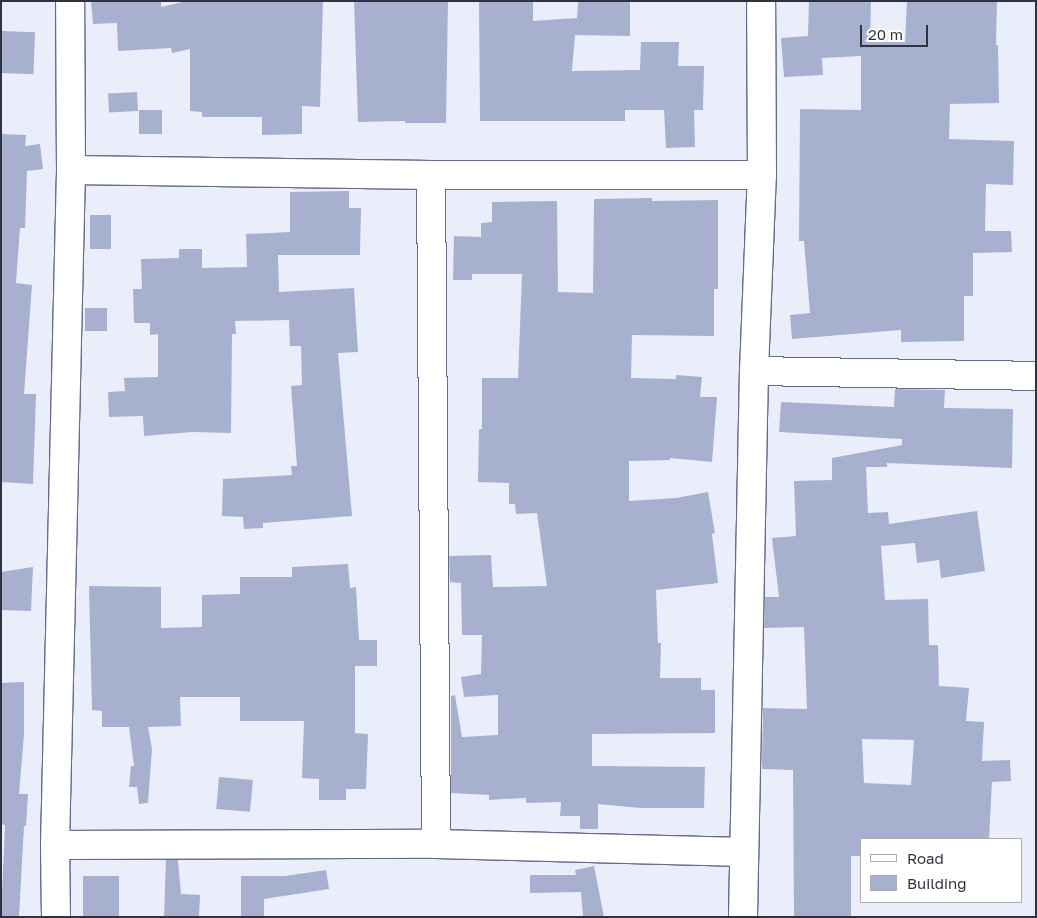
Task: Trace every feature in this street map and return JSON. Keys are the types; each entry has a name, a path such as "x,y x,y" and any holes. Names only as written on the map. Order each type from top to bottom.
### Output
{"street":[{"path":"56,917 55,845 71,170 70,1"},
{"path":"743,917 754,371 762,175 761,1"},
{"path":"71,170 431,175 762,175"},
{"path":"431,175 436,844"},
{"path":"754,371 1036,376"},
{"path":"55,845 436,844 744,852"}],"building":[{"path":"91,1 161,1 161,7 187,1 323,1 320,107 302,106 302,134 262,135 262,117 202,117 202,112 190,111 190,49 172,53 171,48 118,51 117,23 93,24"},
{"path":"354,1 448,1 446,123 405,123 405,121 358,122"},
{"path":"479,1 533,1 533,21 577,18 578,1 630,1 630,36 575,35 572,71 640,70 641,42 679,42 678,66 704,66 703,110 694,110 695,147 666,148 664,110 625,110 625,121 480,121"},
{"path":"809,1 871,1 870,42 905,42 907,1 997,1 996,45 998,45 999,103 950,104 949,139 1014,141 1013,185 986,184 985,231 1011,231 1012,252 973,253 973,296 964,296 964,341 901,342 901,330 792,339 790,315 810,313 804,241 799,241 800,109 861,110 861,56 822,58 823,75 784,77 781,38 808,36"},
{"path":"1,31 35,32 34,74 1,73"},
{"path":"137,92 138,111 109,112 108,94"},
{"path":"139,110 162,110 162,134 139,134"},
{"path":"1,134 26,135 25,146 40,144 43,169 27,171 25,228 20,228 16,283 32,285 24,394 36,394 33,484 1,482"},
{"path":"349,191 349,208 361,208 360,255 278,255 279,292 354,288 358,352 338,353 352,516 263,523 263,528 244,529 243,517 222,516 223,479 292,475 291,466 297,466 291,386 302,385 301,346 290,346 289,320 235,321 236,334 232,334 231,433 192,432 144,436 143,416 109,417 108,392 125,391 124,378 158,377 158,334 150,335 150,323 134,323 133,289 142,289 141,259 179,258 179,249 202,249 202,268 247,267 246,234 290,232 290,192"},
{"path":"652,198 652,201 718,200 718,289 714,289 714,336 632,335 631,378 676,379 676,375 702,377 700,397 717,397 712,462 670,458 670,460 629,461 629,501 676,498 708,492 715,533 712,534 718,583 656,590 658,643 661,643 660,678 701,678 701,690 715,690 715,733 592,734 592,766 705,767 704,808 640,808 598,804 598,829 580,829 580,816 560,816 561,802 526,803 526,798 489,800 489,795 451,793 451,696 455,695 462,737 498,735 498,695 464,697 461,677 481,674 482,635 462,635 461,583 450,582 449,556 491,555 493,587 547,586 537,513 516,514 515,504 509,504 509,483 478,482 479,429 482,429 482,378 518,378 522,274 472,274 472,280 453,280 454,236 481,237 481,223 492,222 492,202 557,201 558,292 593,293 594,199"},
{"path":"90,215 111,215 111,249 90,249"},
{"path":"85,308 107,308 107,331 85,331"},
{"path":"895,389 945,390 944,408 1013,409 1012,468 887,463 887,467 866,467 868,513 888,512 889,524 977,511 985,571 941,578 939,560 917,563 915,543 881,546 885,600 928,599 929,645 938,645 939,686 969,688 966,721 984,722 982,761 1010,760 1011,781 992,782 989,838 860,838 860,856 851,856 851,917 794,917 793,770 762,769 763,708 807,709 804,627 764,628 765,597 779,597 772,538 796,536 794,481 832,480 832,458 902,445 902,439 779,432 781,402 894,407","holes":["862,739 914,740 911,785 864,783"]},
{"path":"348,564 350,588 356,587 359,640 377,640 377,666 355,666 355,733 368,734 366,789 346,789 346,800 319,800 319,779 302,778 304,721 240,721 240,697 180,697 181,726 148,727 152,749 148,803 139,804 137,787 129,787 131,766 134,766 129,727 102,727 102,711 92,710 89,586 161,587 161,628 202,627 202,595 240,594 240,577 292,577 292,567"},
{"path":"33,567 31,611 1,610 1,572"},
{"path":"24,682 24,735 19,794 28,794 26,826 24,826 19,917 1,917 5,825 1,824 1,683"},
{"path":"219,777 253,780 250,812 216,809"},
{"path":"166,860 178,860 181,894 200,895 199,917 164,917"},
{"path":"594,866 604,917 583,917 581,892 530,893 530,875 576,875 575,870"},
{"path":"326,870 329,889 264,899 264,917 241,917 241,876 285,876"},
{"path":"83,876 119,876 119,917 83,917"}]}
